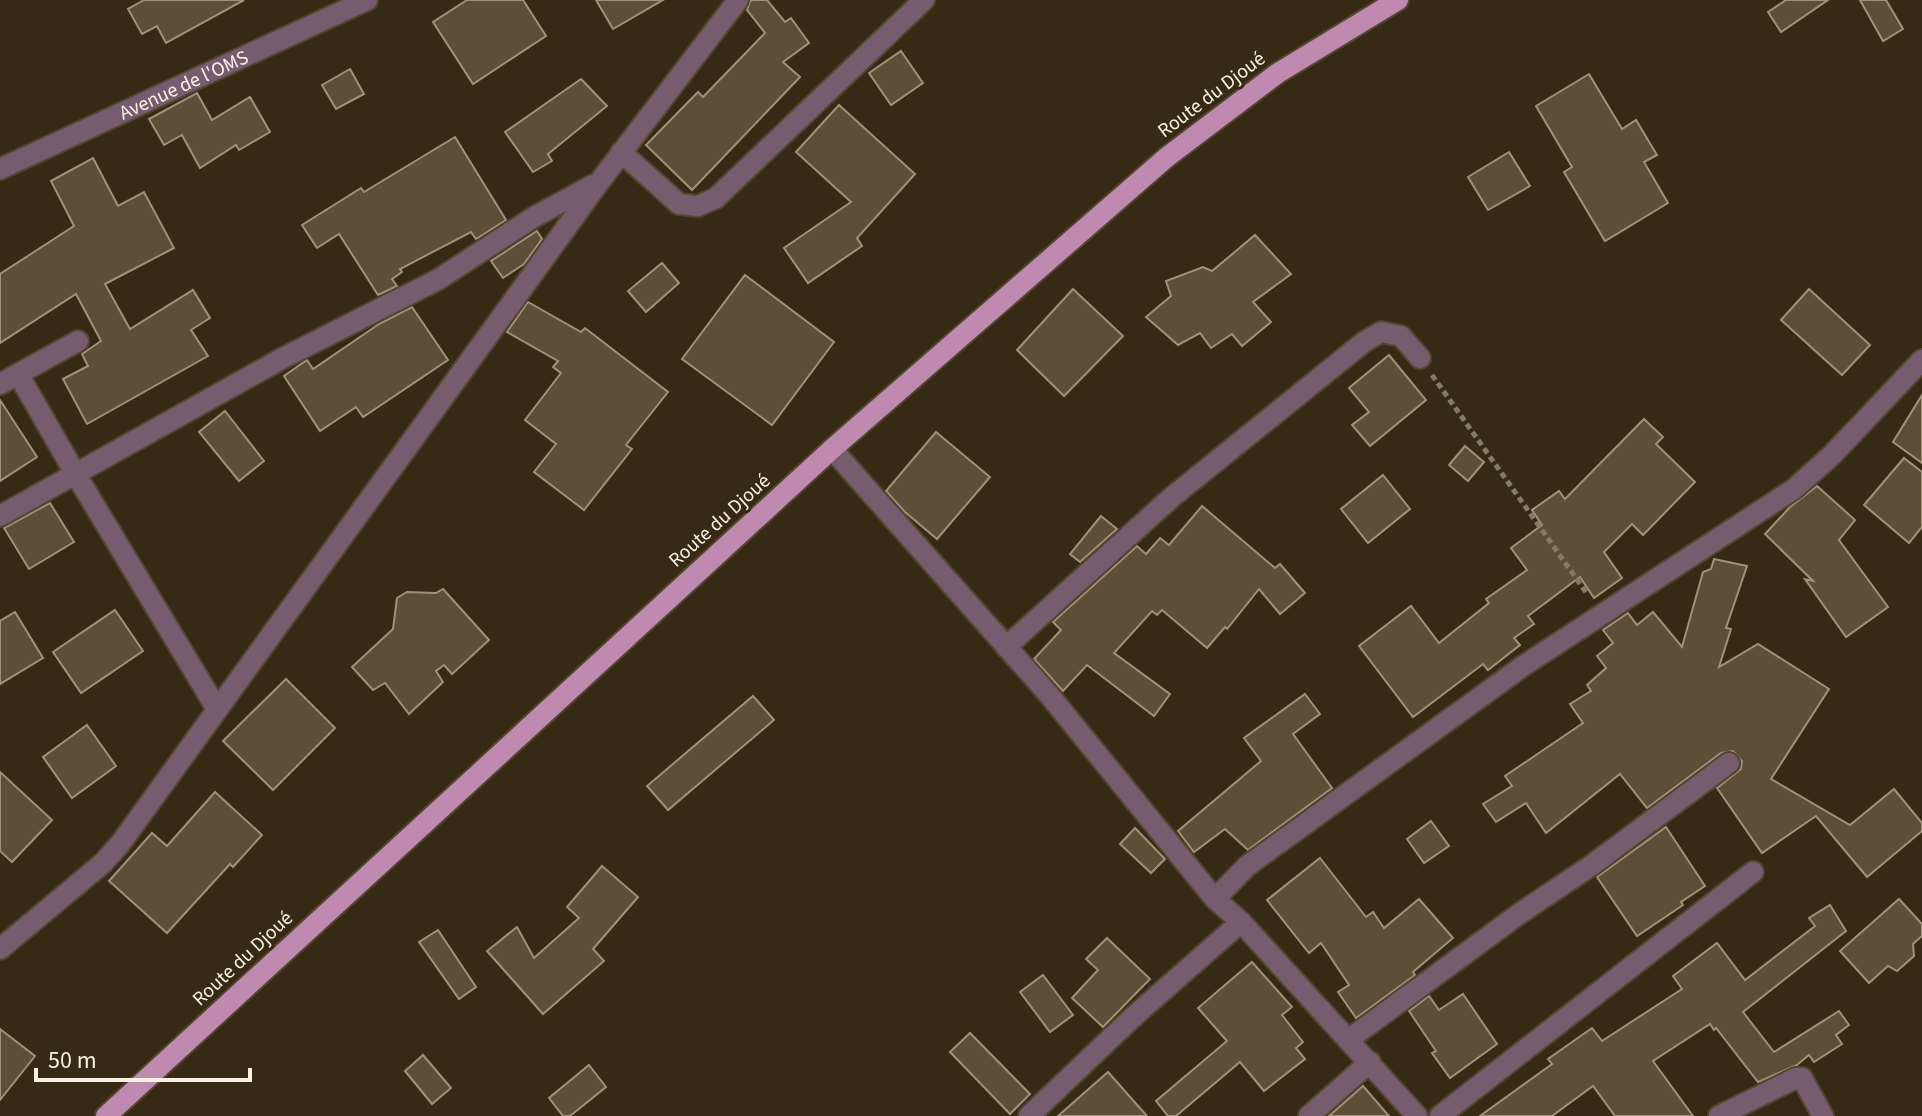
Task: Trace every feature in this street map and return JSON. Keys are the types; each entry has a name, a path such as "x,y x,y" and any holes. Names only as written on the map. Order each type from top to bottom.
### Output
{"main road":[{"name":"Route du Djoué","path":"106,1116 832,449 1167,157 1278,73 1398,0"}],"street":[{"name":"Avenue de l'OMS","path":"0,169 367,0"},
{"path":"0,949 103,863 120,844 621,152 738,0"},
{"path":"621,152 679,204 698,206 716,198 924,0"},
{"path":"0,516 283,358 439,279 534,217 600,181"},
{"path":"1006,647 1172,497 1364,342 1381,332 1401,336 1420,358"},
{"path":"78,341 9,379 75,473 217,709"},
{"path":"1215,899 1247,866 1523,666 1794,489 1832,455 1922,361"},
{"path":"832,449 1050,696 1215,899 1241,922 1417,1116"},
{"path":"1348,1040 1729,763"},
{"path":"1440,1116 1753,872"},
{"path":"1029,1116 1133,1017 1241,922"},
{"path":"1309,1116 1370,1062"},
{"path":"1719,1116 1796,1078 1802,1078 1823,1116"}],"path":[{"path":"1420,358 1603,616"}],"building":[{"path":"144,0 244,0 166,43 157,26 142,34 128,9"},
{"path":"467,0 523,0 546,36 473,84 433,22"},
{"path":"596,0 663,0 613,29"},
{"path":"751,0 767,0 785,22 791,18 809,43 783,62 800,77 692,190 646,145 698,92 703,97 765,33 747,10"},
{"path":"1786,0 1828,0 1781,32 1768,12"},
{"path":"1860,0 1886,0 1903,29 1883,41"},
{"path":"901,51 923,83 891,105 869,73"},
{"path":"350,69 364,94 336,109 322,85"},
{"path":"1589,74 1622,129 1636,120 1657,155 1644,162 1668,203 1605,241 1564,172 1572,167 1536,106"},
{"path":"581,79 607,106 548,154 552,161 533,172 505,132"},
{"path":"197,93 212,120 250,97 270,132 239,150 236,145 200,168 182,135 164,145 149,119"},
{"path":"839,105 915,174 857,238 862,246 808,283 784,248 851,202 796,152"},
{"path":"455,137 506,220 476,239 471,232 400,269 402,272 392,279 397,286 378,295 339,234 317,248 302,225 361,188 364,192"},
{"path":"1509,152 1530,186 1488,210 1468,177"},
{"path":"93,158 118,206 144,192 174,248 105,284 130,329 193,290 210,318 191,330 208,356 87,424 63,379 88,366 82,354 101,341 76,294 0,343 0,274 74,226 51,181"},
{"path":"537,231 542,239 524,264 503,278 491,261"},
{"path":"1255,235 1291,274 1253,302 1271,322 1242,346 1232,334 1211,348 1200,333 1178,345 1146,317 1171,296 1166,281 1203,267 1212,271"},
{"path":"662,263 679,283 646,312 628,291"},
{"path":"745,275 834,342 772,425 682,359"},
{"path":"1073,289 1123,336 1064,396 1017,350"},
{"path":"1809,289 1870,345 1842,375 1781,320"},
{"path":"528,302 581,332 585,328 668,392 626,445 632,449 584,510 534,472 556,444 525,420 561,373 553,367 558,361 507,332"},
{"path":"412,307 448,360 363,417 356,407 320,431 284,376 307,360 313,369 379,324"},
{"path":"1389,355 1426,400 1370,446 1352,425 1369,412 1349,388"},
{"path":"1922,395 1922,463 1893,442"},
{"path":"0,400 37,457 0,481"},
{"path":"225,411 264,461 239,481 199,432"},
{"path":"1644,419 1663,437 1656,444 1695,482 1643,535 1632,524 1604,552 1622,578 1594,598 1580,577 1528,616 1534,624 1514,638 1520,645 1488,670 1483,664 1413,717 1359,646 1411,606 1439,643 1489,603 1486,599 1527,570 1511,548 1542,525 1532,510 1559,491 1565,499"},
{"path":"936,432 990,477 937,539 886,491"},
{"path":"1465,446 1484,462 1468,481 1449,465"},
{"path":"1904,458 1922,472 1922,527 1909,543 1864,505"},
{"path":"1383,475 1410,509 1368,543 1341,509"},
{"path":"1817,486 1855,520 1839,540 1888,607 1846,637 1805,579 1813,581 1765,534 1790,507"},
{"path":"50,503 74,542 29,569 4,528"},
{"path":"1202,506 1275,568 1280,564 1305,593 1280,614 1259,589 1227,629 1225,627 1207,648 1162,610 1157,615 1152,611 1114,653 1170,694 1154,716 1087,665 1063,691 1034,659 1061,630 1053,622 1137,546 1146,554 1160,538 1169,545"},
{"path":"1101,516 1117,529 1080,562 1070,554"},
{"path":"1714,559 1747,566 1726,628 1731,629 1719,667 1758,644 1829,689 1771,779 1850,825 1894,789 1922,823 1922,831 1867,877 1816,816 1762,853 1717,788 1741,769 1742,761 1733,751 1721,753 1647,808 1620,774 1546,833 1526,803 1496,822 1483,804 1512,786 1505,776 1583,723 1570,704 1591,691 1587,685 1606,668 1597,656 1613,643 1603,630 1628,613 1637,625 1653,612 1682,647 1703,572 1711,569"},
{"path":"443,589 489,640 452,674 444,665 436,671 443,682 409,714 385,683 373,690 352,667 393,629 397,598 407,592 436,593"},
{"path":"115,610 143,651 81,693 53,652"},
{"path":"15,612 43,658 0,684 0,621"},
{"path":"286,679 335,728 273,790 223,741"},
{"path":"1305,694 1320,714 1293,734 1332,788 1248,850 1225,829 1194,852 1178,831 1261,761 1244,738"},
{"path":"753,696 774,720 668,810 647,786"},
{"path":"87,725 116,766 72,798 43,757"},
{"path":"0,772 52,820 12,862 0,851"},
{"path":"215,792 262,835 233,867 230,864 167,933 109,881 152,833 167,846"},
{"path":"1431,821 1449,846 1424,863 1407,839"},
{"path":"1666,827 1705,886 1637,936 1597,877"},
{"path":"1135,828 1165,859 1151,873 1120,844"},
{"path":"1320,858 1366,917 1373,912 1384,928 1419,899 1453,938 1413,972 1415,975 1356,1018 1338,992 1349,985 1321,943 1309,953 1267,900"},
{"path":"602,866 638,897 593,949 604,961 543,1014 487,951 517,927 534,958 579,918 567,907"},
{"path":"1899,899 1922,924 1922,936 1913,944 1914,956 1897,971 1888,966 1869,983 1840,951"},
{"path":"1830,905 1846,931 1743,1012 1774,1052 1839,1011 1849,1025 1836,1035 1842,1044 1814,1062 1809,1055 1797,1065 1758,1082 1710,1024 1653,1061 1693,1116 1615,1116 1593,1086 1552,1116 1480,1116 1552,1064 1548,1059 1592,1028 1602,1041 1682,989 1673,976 1717,943 1745,980 1815,926 1809,918"},
{"path":"438,930 476,987 459,999 419,942"},
{"path":"1107,938 1150,979 1103,1027 1072,998 1098,970 1086,959"},
{"path":"1252,962 1292,1007 1282,1015 1303,1042 1296,1048 1305,1059 1264,1091 1240,1062 1176,1116 1168,1116 1156,1101 1227,1041 1198,1008"},
{"path":"1043,975 1073,1015 1050,1032 1020,992"},
{"path":"1463,994 1497,1044 1450,1078 1409,1011 1429,996 1439,1010"},
{"path":"0,1029 35,1056 0,1100"},
{"path":"970,1033 1030,1094 1010,1114 950,1052"},
{"path":"423,1055 451,1088 432,1104 405,1071"},
{"path":"589,1065 606,1087 570,1116 563,1116 549,1098"},
{"path":"1108,1072 1147,1116 1058,1116"},
{"path":"1363,1086 1389,1116 1329,1116"}]}
